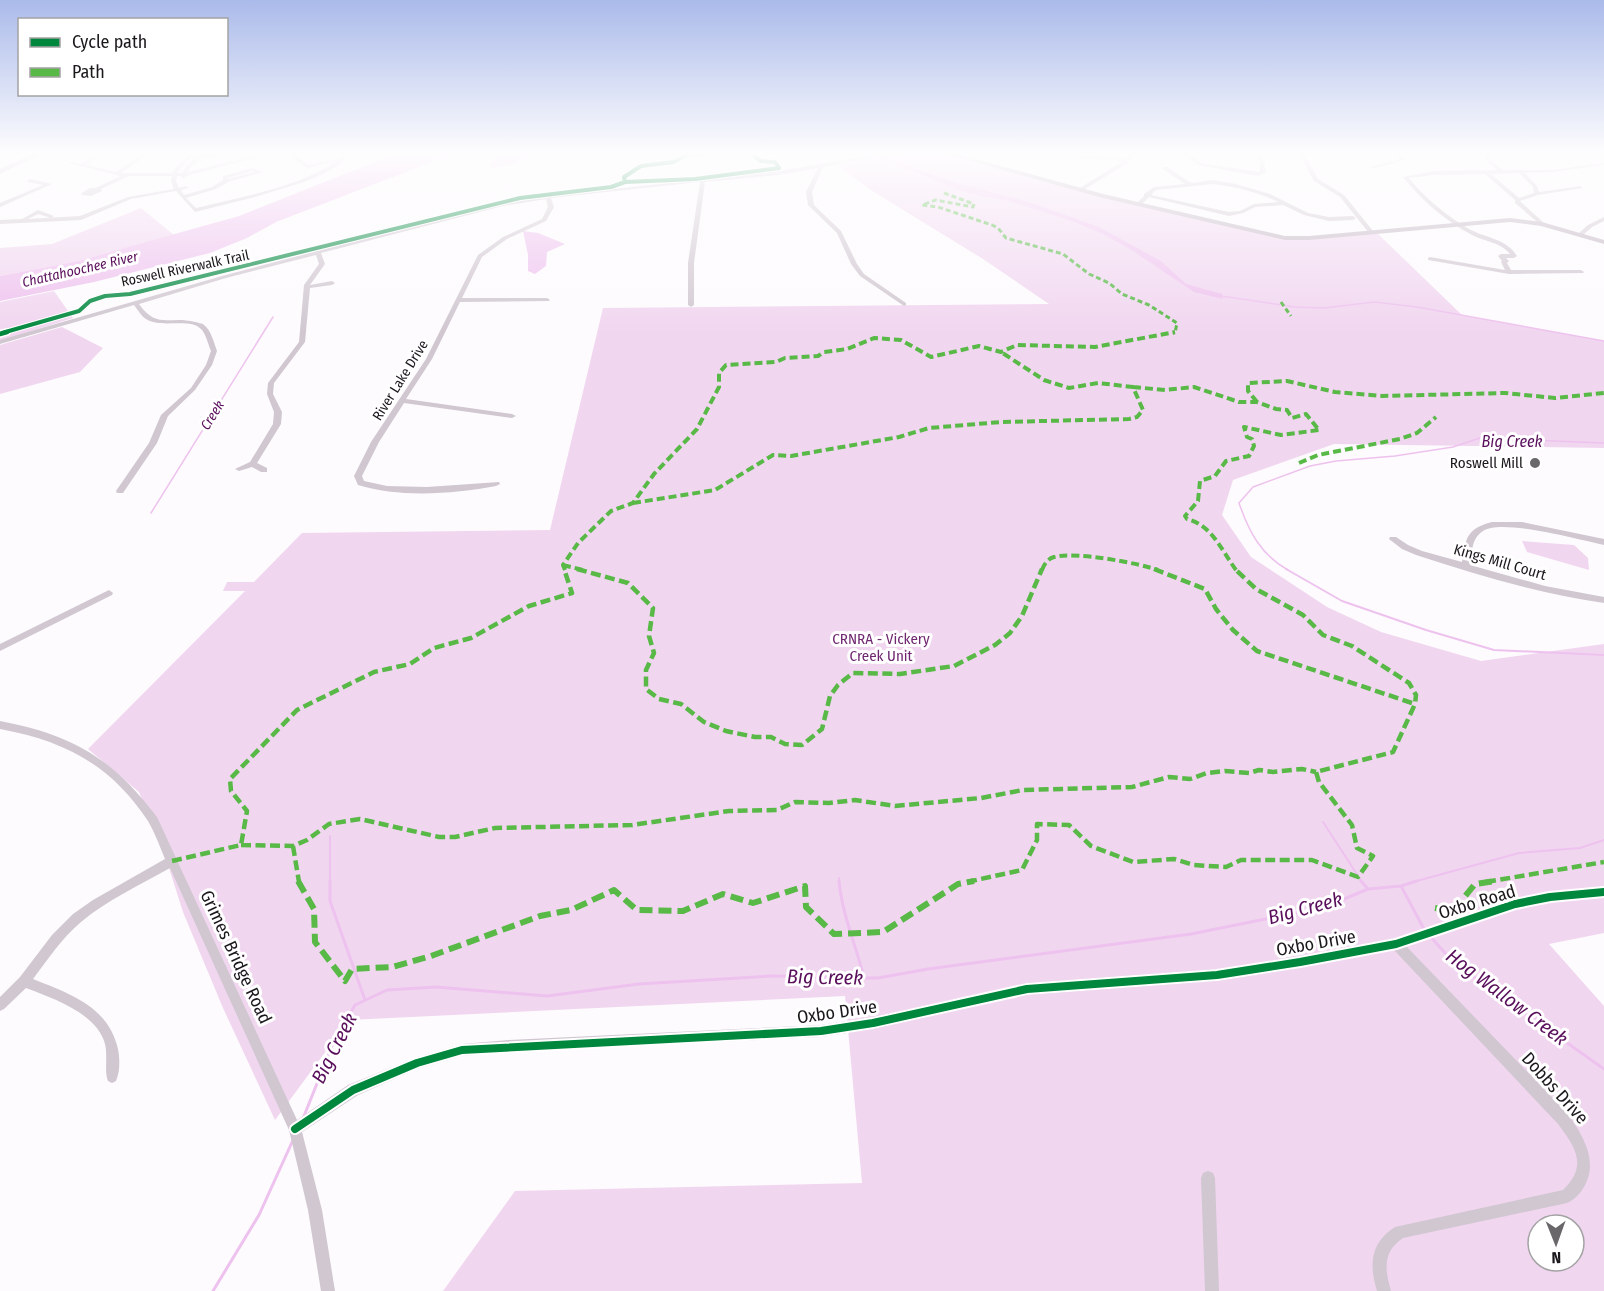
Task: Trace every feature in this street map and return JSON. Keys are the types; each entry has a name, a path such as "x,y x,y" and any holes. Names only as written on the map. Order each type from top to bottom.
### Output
{"main road":[{"path":"1170,212 1285,238 1510,220 1542,225 1604,242"}],"street":[{"path":"0,222 23,220 38,212"},
{"path":"39,212 52,215 47,219 81,218 95,212"},
{"path":"0,342 135,302 468,212"},
{"name":"River Lake Drive","path":"496,484 472,488 378,489 361,483 358,476 360,469 429,359 476,262 486,250 505,237 538,223 548,216 549,212"},
{"path":"691,305 692,263 699,212"},
{"path":"819,212 839,232 854,264 862,275 904,304"},
{"path":"1221,212 1240,212"},
{"path":"1300,212 1318,217 1353,218"},
{"path":"1355,212 1371,232"},
{"path":"1444,212 1457,224 1482,238 1502,244 1512,252 1504,262 1509,272"},
{"path":"1528,212 1542,225"},
{"path":"1580,235 1590,226 1604,219"},
{"path":"239,469 253,464 278,420 278,412 270,394 272,380 299,348 304,338 308,281 322,262 315,253"},
{"path":"1430,260 1509,272 1581,272"},
{"path":"307,287 332,283"},
{"path":"458,300 547,300"},
{"path":"120,491 153,443 165,415 193,389 214,354 213,346 202,326 188,322 148,320 142,315 135,302"},
{"path":"402,401 512,416"},
{"path":"253,464 264,470"},
{"path":"1465,567 1470,539 1481,528 1492,525 1520,525 1604,542"},
{"name":"Kings Mill Court","path":"1393,539 1407,549 1465,567 1533,586 1604,600"},
{"path":"0,648 109,593"},
{"name":"Grimes Bridge Road","path":"0,725 61,741 108,769 133,792 153,820 295,1129 310,1179 319,1222 328,1291"},
{"path":"0,1005 24,981 56,939 77,918 172,861"},
{"name":"Oxbo Road","path":"1396,944 1515,904 1550,897 1604,892"},
{"name":"Oxbo Drive","path":"295,1129 353,1090 417,1063 462,1050 821,1031 873,1023 1028,989 1217,975 1396,944"},
{"name":"Dobbs Drive","path":"1384,1291 1379,1264 1382,1247 1390,1237 1400,1232 1567,1196 1580,1186 1585,1168 1579,1142 1563,1119 1396,944"},
{"path":"24,981 80,1005 97,1017 106,1030 113,1050 112,1077"},
{"path":"1208,1178 1212,1291"}],"green space":[{"path":"131,212 146,212 174,235 78,261 0,276 0,248 52,244"},
{"name":"CRNRA - Vickery Creek Unit","path":"907,212 1176,212 1273,237 1301,238 1375,231 1462,315 1604,341 1604,448 1334,444 1233,480 1222,515 1251,557 1327,607 1381,632 1481,661 1604,644 1604,933 1549,944 1604,1006 1604,1291 443,1291 515,1191 862,1183 845,996 349,1020 275,1120 223,1008 183,912 163,849 139,792 88,749 245,591 223,591 227,582 254,582 302,533 550,530 603,308 1049,304 983,259"},
{"path":"54,291 73,318 0,341 0,302"},
{"path":"62,327 103,348 80,372 0,394 0,345"},
{"path":"1522,541 1574,545 1588,558 1589,570 1527,552"}],"water":[{"name":"Chattahoochee River","path":"248,212 301,212 210,253 94,282 0,301 0,276 78,261"},
{"path":"1044,212 1058,212 1099,227 1161,261 1186,284 1222,294 1223,299 1194,292 1133,251 1105,235"},
{"path":"523,231 538,233 565,244 547,252 546,266 535,274 528,271 528,255"}],"waterway":[{"name":"Big Creek","path":"1221,296 1295,307 1324,308 1374,302 1417,307 1604,341"},
{"name":"Creek","path":"151,513 273,317"},
{"name":"Big Creek","path":"1288,570 1263,550 1247,524 1239,503 1253,487 1310,466 1453,447 1480,438 1604,443"},
{"name":"Big Creek","path":"1286,569 1342,601 1426,630 1494,650 1604,655"},
{"path":"1323,822 1362,882"},
{"path":"330,836 330,901 365,1000"},
{"name":"Big Creek","path":"1413,882 1519,853 1580,848 1604,840"},
{"path":"839,881 846,917 864,978"},
{"path":"1361,881 1368,889"},
{"name":"Big Creek","path":"1401,886 1417,881"},
{"name":"Big Creek","path":"1368,889 1401,886"},
{"name":"Hog Wallow Creek","path":"1401,886 1425,931"},
{"name":"Big Creek","path":"864,978 878,978 928,969 1191,934 1325,907 1368,889"},
{"name":"Hog Wallow Creek","path":"1429,935 1453,962 1604,1069"},
{"name":"Big Creek","path":"304,1116 332,1046 355,1005 387,990 436,987 547,996 639,984 771,976 864,978"},
{"name":"Big Creek","path":"213,1291 259,1215 293,1140"}],"marked path":[{"path":"172,861 241,845 247,811 231,791 230,779 297,710 374,672 410,664 434,648 471,638 529,606 572,593 563,565 578,543 611,511 633,503 654,474 697,429 719,387 719,373 726,365 776,362 785,358 818,356 824,352 847,349 874,338 901,340 931,357 979,346 1001,352 1017,345 1095,347 1175,333 1177,323 1149,305 1122,294 1109,283 1089,274 1063,254 1006,238 998,228 992,225 954,212"},
{"path":"1281,302 1291,316"},
{"path":"633,503 715,490 773,455 791,456 899,437 929,428 1001,422 1129,419 1137,417 1143,410 1133,387 1098,383 1069,388 1044,380 1001,352"},
{"path":"1257,402 1248,391 1248,383 1287,381 1335,392 1382,396 1505,393 1555,398 1604,393"},
{"path":"1133,387 1165,390 1194,387 1239,402 1257,402 1276,409 1287,410 1292,418 1306,414 1319,430"},
{"path":"1299,463 1318,455 1400,439 1417,433 1436,417"},
{"path":"293,846 297,879 314,909 315,942 345,981 352,969 392,967 431,956 540,916 571,910 614,890 637,910 683,911 723,894 753,903 805,886 806,907 834,934 883,932 958,884 1022,870 1037,840 1037,824 1069,825 1091,846 1133,862 1174,859 1194,865 1226,867 1241,860 1312,860 1358,877 1373,856 1357,848 1352,825 1319,782 1316,772 1393,752 1415,704 1416,695 1409,683 1352,646 1323,635 1303,615 1256,589 1236,570 1211,533 1199,522 1187,519 1185,516 1198,501 1200,481 1215,476 1226,461 1249,456 1254,446 1252,439 1247,437 1244,427 1281,435 1319,430"},
{"path":"563,565 628,583 653,608 649,636 654,653 646,670 646,689 659,699 681,704 704,722 726,731 755,737 771,737 785,744 802,745 822,729 825,710 833,690 853,673 900,674 954,666 995,645 1010,633 1022,616 1045,563 1053,557 1076,556 1145,566 1191,582 1205,589 1216,609 1233,630 1257,651 1415,704"},
{"path":"241,845 293,846 307,840 329,824 360,819 439,837 455,837 495,828 632,825 729,811 777,810 795,802 829,803 855,800 895,806 981,798 1023,790 1132,787 1169,777 1190,779 1207,773 1225,771 1249,773 1259,770 1273,772 1302,769 1316,772"},
{"path":"1435,908 1453,911 1475,884 1604,862"}],"cycle path":[{"name":"Roswell Riverwalk Trail","path":"0,334 79,311 90,301 105,296 130,294 304,253 459,212"},
{"path":"295,1129 353,1090 417,1063 462,1050 821,1031 873,1023 1027,989 1217,975 1300,962 1396,944 1515,904 1550,897 1604,892"}],"place":[{"name":"Roswell Mill","path":"1535,463"}]}
